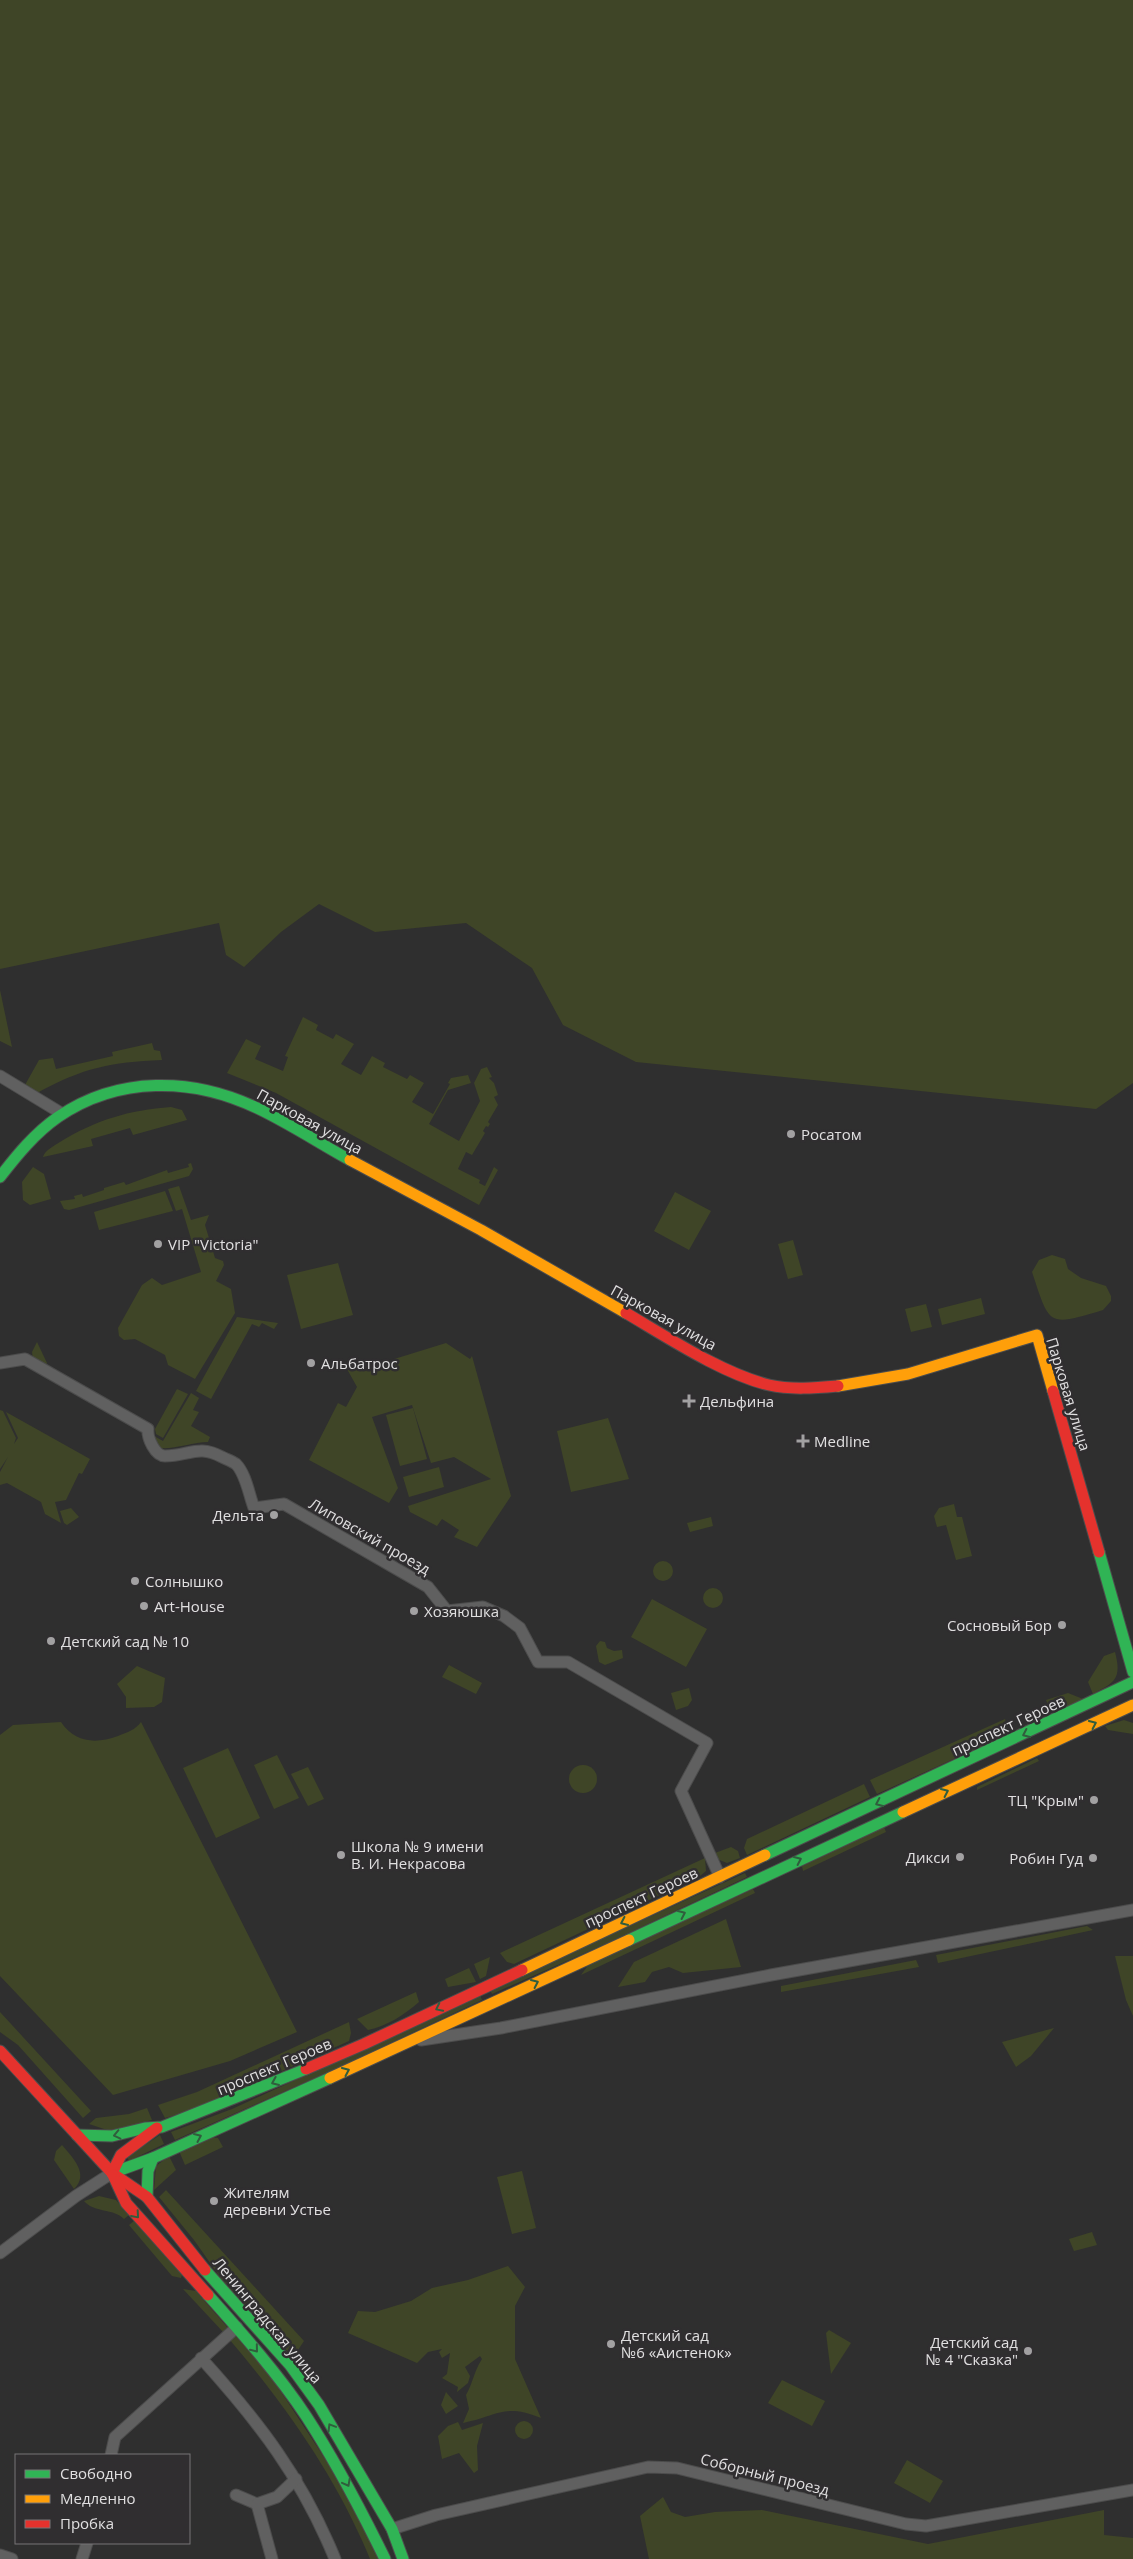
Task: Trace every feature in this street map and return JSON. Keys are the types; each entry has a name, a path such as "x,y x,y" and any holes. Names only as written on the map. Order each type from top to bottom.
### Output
{"main road":[{"name":"Парковая улица","path":"0,1177 27,1143 61,1113 92,1097 132,1087 180,1086 214,1091 253,1106 710,1359 748,1378 774,1386 821,1388 844,1386 888,1377 1037,1335 1133,1672"},
{"name":"проспект Героев","path":"157,2128 196,2115 364,2044 1133,1682"},
{"path":"112,2172 153,2158 412,2041 1133,1705"},
{"name":"Ленинградская улица","path":"0,2051 112,2172 147,2197 214,2281 290,2366 318,2405 392,2529 403,2559"},
{"path":"76,2135 99,2138 145,2128 157,2128"},
{"path":"112,2172 122,2155 157,2128"},
{"path":"147,2197 148,2171 153,2158"},
{"name":"Ленинградская улица","path":"112,2172 126,2203 237,2327 305,2414 344,2477 385,2559"},
{"path":"374,2536 392,2529"}],"street":[{"path":"0,1076 61,1113"},
{"name":"Липовский проезд","path":"0,1363 25,1359 93,1397 148,1429 151,1444 158,1453 164,1456 193,1450 208,1450 228,1460 237,1465 254,1508 284,1504 428,1587 447,1611 482,1608 504,1616 520,1628 538,1662 568,1662 707,1743 682,1791 720,1877"},
{"path":"412,2041 445,2038 501,2028 765,1976 1133,1910"},
{"path":"0,2253 76,2196 112,2172"},
{"path":"110,2454 116,2437 237,2327"},
{"path":"201,2358 272,2441 296,2479 335,2559"},
{"name":"Соборный проезд","path":"392,2529 436,2515 648,2467 677,2468 906,2524 926,2526 954,2523 1133,2490"},
{"path":"236,2494 256,2504 277,2497 296,2479"},
{"path":"256,2504 272,2559"},
{"path":"82,2559 87,2544"},
{"path":"0,2556 12,2559"}],"green space":[{"path":"0,0 1133,0 1133,1083 1096,1109 636,1062 563,1025 532,968 466,923 375,932 319,904 281,932 244,967 226,955 219,923 0,969"},
{"path":"0,990 12,1047 0,1041"},
{"path":"303,1017 318,1025 316,1030 333,1039 336,1034 354,1044 341,1064 361,1075 372,1056 385,1063 383,1067 407,1079 410,1075 424,1083 412,1102 433,1114 450,1084 448,1083 451,1078 468,1075 471,1083 448,1090 429,1124 459,1141 480,1101 474,1083 481,1069 487,1067 492,1077 489,1078 494,1083 498,1095 494,1097 498,1105 488,1122 490,1124 483,1131 485,1133 472,1155 466,1152 458,1169 480,1180 479,1183 485,1186 494,1167 498,1170 479,1205 276,1093 227,1073 246,1039 261,1046 255,1059 283,1071 288,1057 285,1056"},
{"path":"152,1043 154,1050 160,1051 162,1060 127,1062 97,1068 53,1084 37,1093 25,1085 39,1060 53,1058 56,1069 113,1056 112,1052"},
{"path":"171,1107 182,1110 187,1120 133,1135 130,1128 91,1139 93,1146 43,1157 48,1150 73,1134 100,1122 141,1111"},
{"path":"191,1163 193,1169 189,1176 69,1210 64,1209 60,1201 75,1199 74,1196 82,1194 83,1197 124,1182 126,1185 167,1170 168,1173 189,1167 188,1164"},
{"path":"33,1167 44,1174 51,1199 30,1205 23,1200 22,1182"},
{"path":"179,1186 191,1220 209,1215 205,1225 215,1258 223,1261 224,1265 216,1281 231,1289 235,1313 195,1379 168,1365 165,1355 135,1339 124,1340 119,1336 118,1328 142,1285 152,1278 162,1285 201,1272 182,1209 176,1211 168,1189"},
{"path":"165,1191 173,1211 99,1230 94,1212"},
{"path":"675,1192 711,1211 689,1250 654,1231"},
{"path":"793,1240 803,1275 788,1279 778,1244"},
{"path":"1052,1255 1065,1259 1068,1269 1081,1278 1106,1286 1111,1296 1111,1301 1103,1310 1071,1319 1061,1320 1053,1318 1043,1303 1032,1272 1039,1260"},
{"path":"338,1263 353,1315 301,1329 287,1275"},
{"path":"981,1298 985,1314 942,1325 938,1309"},
{"path":"926,1304 932,1327 911,1332 905,1309"},
{"path":"237,1317 278,1323 274,1329 262,1323 259,1327 252,1324 211,1399 196,1391"},
{"path":"37,1342 47,1363 45,1367 33,1360 32,1352"},
{"path":"446,1343 470,1359 472,1356 511,1496 477,1547 454,1537 459,1530 442,1519 437,1526 410,1512 408,1506 491,1479 454,1457 431,1463 412,1405 372,1417 398,1488 389,1503 309,1460 338,1403 346,1407 357,1387 347,1369 391,1360"},
{"path":"177,1389 188,1394 163,1438 156,1434 155,1429"},
{"path":"191,1393 199,1398 193,1410 199,1412 191,1426 210,1437 208,1442 160,1448 152,1435 163,1441"},
{"path":"413,1408 427,1459 400,1466 386,1415"},
{"path":"0,1410 3,1411 16,1438 14,1444 18,1438 6,1412 90,1459 82,1474 79,1473 66,1500 55,1502 61,1523 45,1514 41,1502 7,1483 0,1485 0,1472 8,1457 0,1469"},
{"path":"608,1418 629,1479 571,1492 557,1431"},
{"path":"439,1467 444,1487 409,1497 403,1477"},
{"path":"954,1504 957,1517 962,1517 972,1556 956,1560 946,1525 937,1527 934,1516 939,1508"},
{"path":"71,1508 79,1517 67,1525 64,1523 60,1511"},
{"path":"711,1517 713,1526 690,1532 687,1523"},
{"path":"663,1561 670,1564 673,1571 670,1578 663,1581 656,1578 653,1571 656,1564"},
{"path":"713,1588 720,1591 723,1598 720,1605 713,1608 706,1605 703,1598 706,1591"},
{"path":"652,1599 707,1629 686,1667 631,1637"},
{"path":"600,1641 605,1642 607,1648 614,1651 622,1650 623,1658 605,1665 599,1662 596,1646"},
{"path":"1115,1652 1118,1668 1115,1679 1093,1694 1088,1682 1104,1656"},
{"path":"449,1665 482,1683 476,1694 442,1677"},
{"path":"137,1666 165,1678 162,1702 154,1707 126,1708 126,1697 117,1684"},
{"path":"689,1688 692,1700 688,1706 676,1710 671,1693"},
{"path":"1068,1693 1083,1699 1072,1705 1050,1710 1046,1700"},
{"path":"1005,1719 1008,1729 991,1742 877,1794 870,1780"},
{"path":"1124,1720 1133,1723 1133,1734 1108,1730 1105,1726"},
{"path":"61,1722 79,1738 94,1741 110,1739 125,1733 134,1729 141,1722 297,2032 230,2061 113,2095 0,1976 0,1735 13,1725"},
{"path":"228,1748 260,1818 216,1838 183,1768"},
{"path":"277,1755 299,1798 274,1809 254,1765"},
{"path":"1037,1758 1039,1761 977,1790 977,1787"},
{"path":"583,1765 593,1769 597,1779 593,1789 583,1793 573,1789 569,1779 573,1769"},
{"path":"308,1767 324,1799 308,1806 291,1774"},
{"path":"864,1784 870,1797 747,1855 744,1848 747,1839"},
{"path":"884,1827 886,1832 803,1871 802,1866"},
{"path":"731,1847 738,1851 740,1858 727,1863 717,1859 715,1853"},
{"path":"705,1858 706,1871 700,1876 514,1964 507,1962 500,1953"},
{"path":"745,1873 747,1877 612,1941 492,1994 490,1990"},
{"path":"753,1889 755,1893 581,1975 589,1964"},
{"path":"726,1919 741,1967 683,1973 669,1967 652,1972 645,1982 618,1987 634,1962"},
{"path":"1087,1926 1093,1930 938,1963 936,1955"},
{"path":"1115,1956 1133,1956 1133,2016 1126,2000"},
{"path":"490,1957 486,1976 480,1979 474,1964"},
{"path":"916,1960 919,1967 781,1992 781,1986"},
{"path":"469,1968 476,1982 448,1987 445,1979"},
{"path":"416,1992 419,2002 389,2023 368,2030 357,2019"},
{"path":"480,1995 482,2000 333,2070 175,2140 171,2132 232,2109"},
{"path":"0,2012 91,2111 83,2118 18,2045 0,2032"},
{"path":"349,2022 351,2033 349,2041 195,2110 165,2118 158,2105 197,2092"},
{"path":"1054,2028 1031,2056 1016,2067 1002,2042"},
{"path":"147,2108 152,2120 110,2131 89,2124 96,2118 129,2114"},
{"path":"160,2135 164,2144 129,2161 127,2157"},
{"path":"211,2137 218,2138 223,2147 185,2165 179,2151"},
{"path":"62,2145 78,2166 80,2172 78,2183 74,2189 54,2160 56,2151"},
{"path":"169,2156 176,2170 154,2190 156,2166"},
{"path":"522,2171 536,2228 512,2234 497,2177"},
{"path":"166,2190 304,2341 298,2350 288,2352 220,2277 194,2240 159,2197"},
{"path":"99,2196 116,2200 129,2215 124,2219 115,2213 88,2205 84,2201"},
{"path":"134,2221 182,2275 181,2278 172,2276 129,2225"},
{"path":"1092,2232 1097,2245 1074,2251 1069,2239"},
{"path":"508,2266 525,2287 515,2306 515,2359 541,2418 518,2411 509,2411 463,2423 469,2409 466,2395 482,2359 480,2356 465,2367 470,2376 468,2383 457,2392 458,2387 442,2378 447,2374 450,2353 442,2358 439,2352 442,2349 428,2352 417,2363 348,2333 358,2311 375,2312 411,2301 432,2288 468,2280"},
{"path":"183,2289 196,2291 228,2328 224,2333"},
{"path":"829,2330 851,2343 831,2374 826,2333"},
{"path":"236,2336 272,2378 339,2480 379,2559 370,2559 342,2500 309,2444 270,2390 229,2339"},
{"path":"782,2380 825,2401 812,2426 768,2403"},
{"path":"446,2392 458,2406 446,2414 441,2405"},
{"path":"524,2421 530,2424 533,2430 530,2436 524,2439 518,2436 515,2430 518,2424"},
{"path":"458,2422 462,2430 483,2423 477,2446 478,2470 474,2473 459,2453 442,2459 438,2436 448,2426"},
{"path":"907,2460 943,2481 930,2503 894,2483"},
{"path":"663,2497 671,2512 685,2517 715,2512 762,2510 928,2544 1104,2510 1104,2535 1133,2538 1133,2559 649,2559 640,2516"}],"traffic: fast":[{"path":"0,1177 34,1137 58,1117 81,1104 105,1094 130,1088 156,1085 181,1086 232,1098 269,1114 350,1160"},
{"path":"1099,1552 1133,1672"},
{"path":"765,1855 1133,1682"},
{"path":"629,1940 903,1812"},
{"path":"77,2135 112,2136 145,2128 162,2127 306,2069"},
{"path":"112,2173 153,2158 330,2078"},
{"path":"147,2197 148,2171 153,2158"},
{"path":"205,2270 290,2365 319,2405 392,2529 403,2559"},
{"path":"208,2295 272,2369 306,2416 348,2486 385,2559"}],"traffic: slow":[{"path":"350,1160 481,1230 626,1313"},
{"path":"838,1386 908,1374 1037,1335 1053,1391"},
{"path":"903,1812 1133,1705"},
{"path":"522,1970 765,1855"},
{"path":"330,2078 629,1940"}],"traffic: jam":[{"path":"626,1313 714,1364 751,1380 786,1388 838,1386"},
{"path":"1053,1391 1099,1552"},
{"path":"306,2069 522,1970"},
{"path":"0,2051 112,2173 147,2197 205,2270"},
{"path":"112,2173 121,2155 157,2128"},
{"path":"113,2175 126,2203 208,2295"}],"place":[{"name":"Росатом","path":"791,1134"},
{"name":"VIP \"Victoria\"","path":"158,1244"},
{"name":"Альбатрос","path":"311,1363"},
{"name":"Дельфина","path":"689,1401"},
{"name":"Medline","path":"803,1441"},
{"name":"Дельта","path":"274,1515"},
{"name":"Солнышко","path":"135,1581"},
{"name":"Art-House","path":"144,1606"},
{"name":"Хозяюшка","path":"414,1611"},
{"name":"Сосновый Бор","path":"1062,1625"},
{"name":"Детский сад № 10","path":"51,1641"},
{"name":"ТЦ \"Крым\"","path":"1094,1800"},
{"name":"Школа № 9 имени В. И. Некрасова","path":"341,1855"},
{"name":"Дикси","path":"960,1857"},
{"name":"Робин Гуд","path":"1093,1858"},
{"name":"Жителям деревни Устье","path":"214,2201"},
{"name":"Детский сад №6 «Аистенок»","path":"611,2344"},
{"name":"Детский сад № 4 \"Сказка\"","path":"1028,2351"}]}
